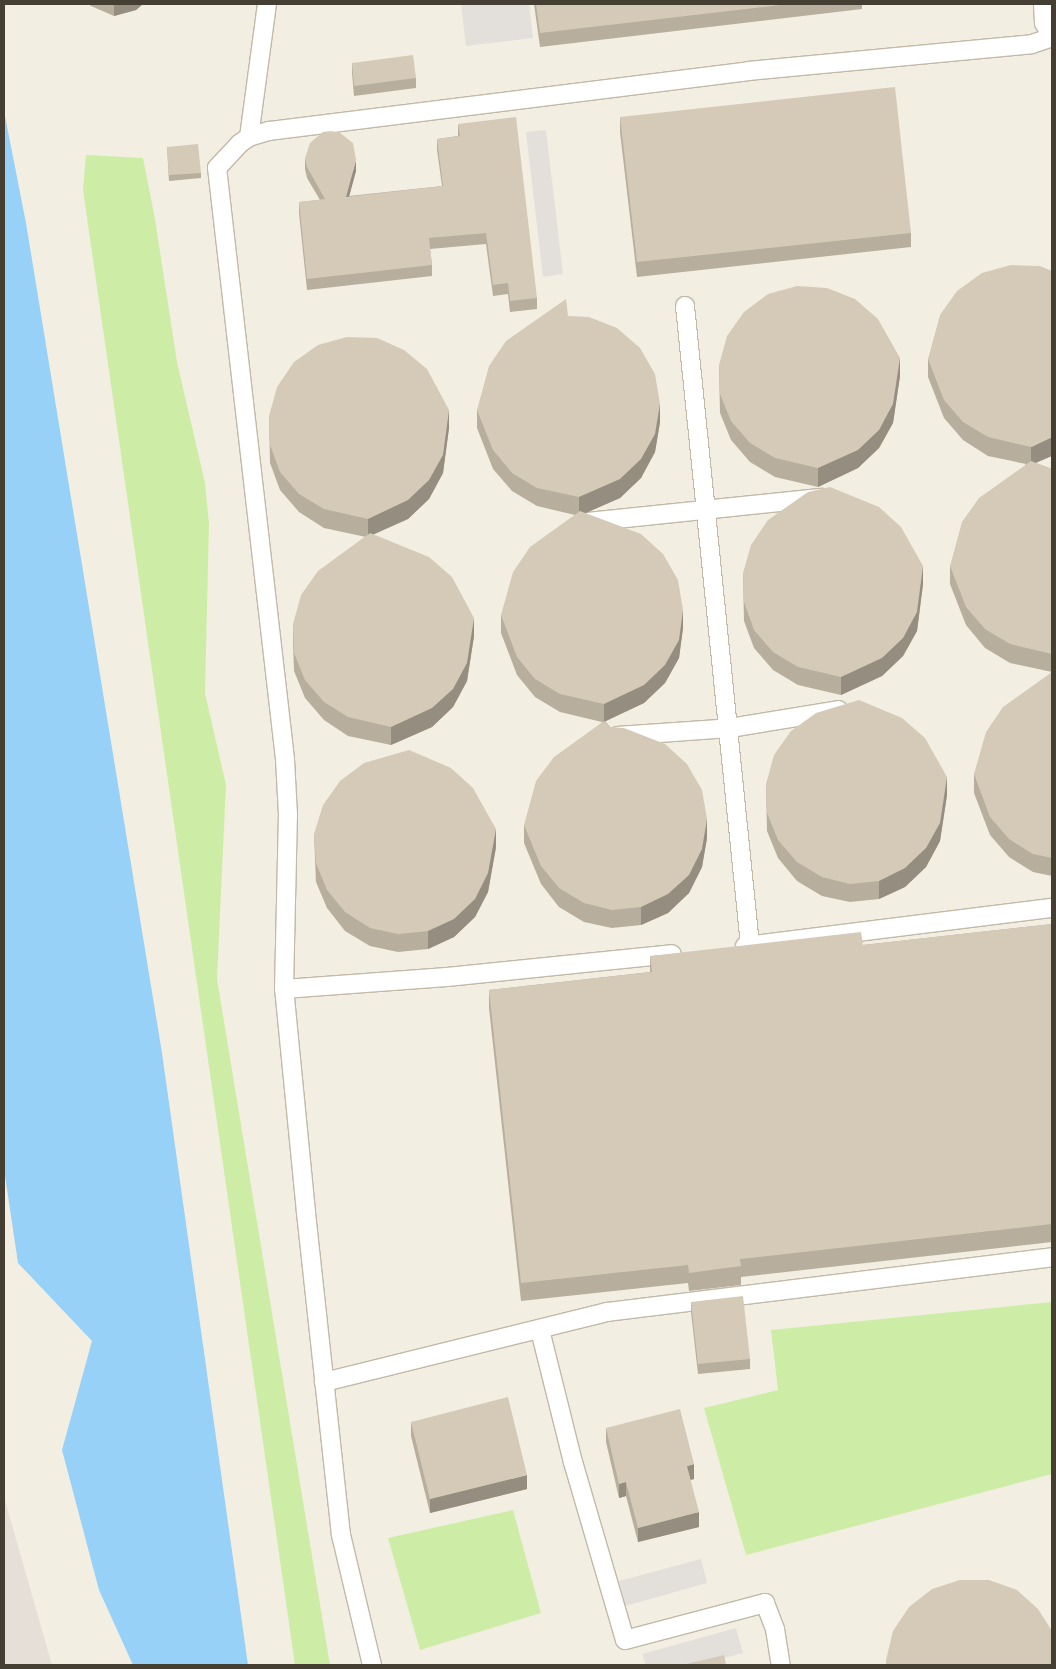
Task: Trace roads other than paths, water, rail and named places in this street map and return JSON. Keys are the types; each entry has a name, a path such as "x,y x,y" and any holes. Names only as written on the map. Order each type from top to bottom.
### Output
{"lane":[{"path":"249,137 267,4"},
{"path":"372,1665 341,1535 324,1382 284,988 288,815 285,759 218,168 226,156 249,137 269,131 719,74 1032,44 1052,36 1044,23 1043,4"},
{"path":"685,306 730,728 750,945"},
{"path":"587,522 707,508 823,498"},
{"path":"614,736 730,728 843,709"},
{"path":"724,948 1052,908"},
{"path":"284,988 447,977 685,953"},
{"path":"324,1382 607,1312 1052,1257"},
{"path":"540,1330 573,1462 625,1640 765,1604 775,1629 781,1665"}],"water":[{"path":"4,111 26,223 162,1053 248,1665 133,1665 99,1590 62,1450 92,1341 18,1263 4,1169"}]}
